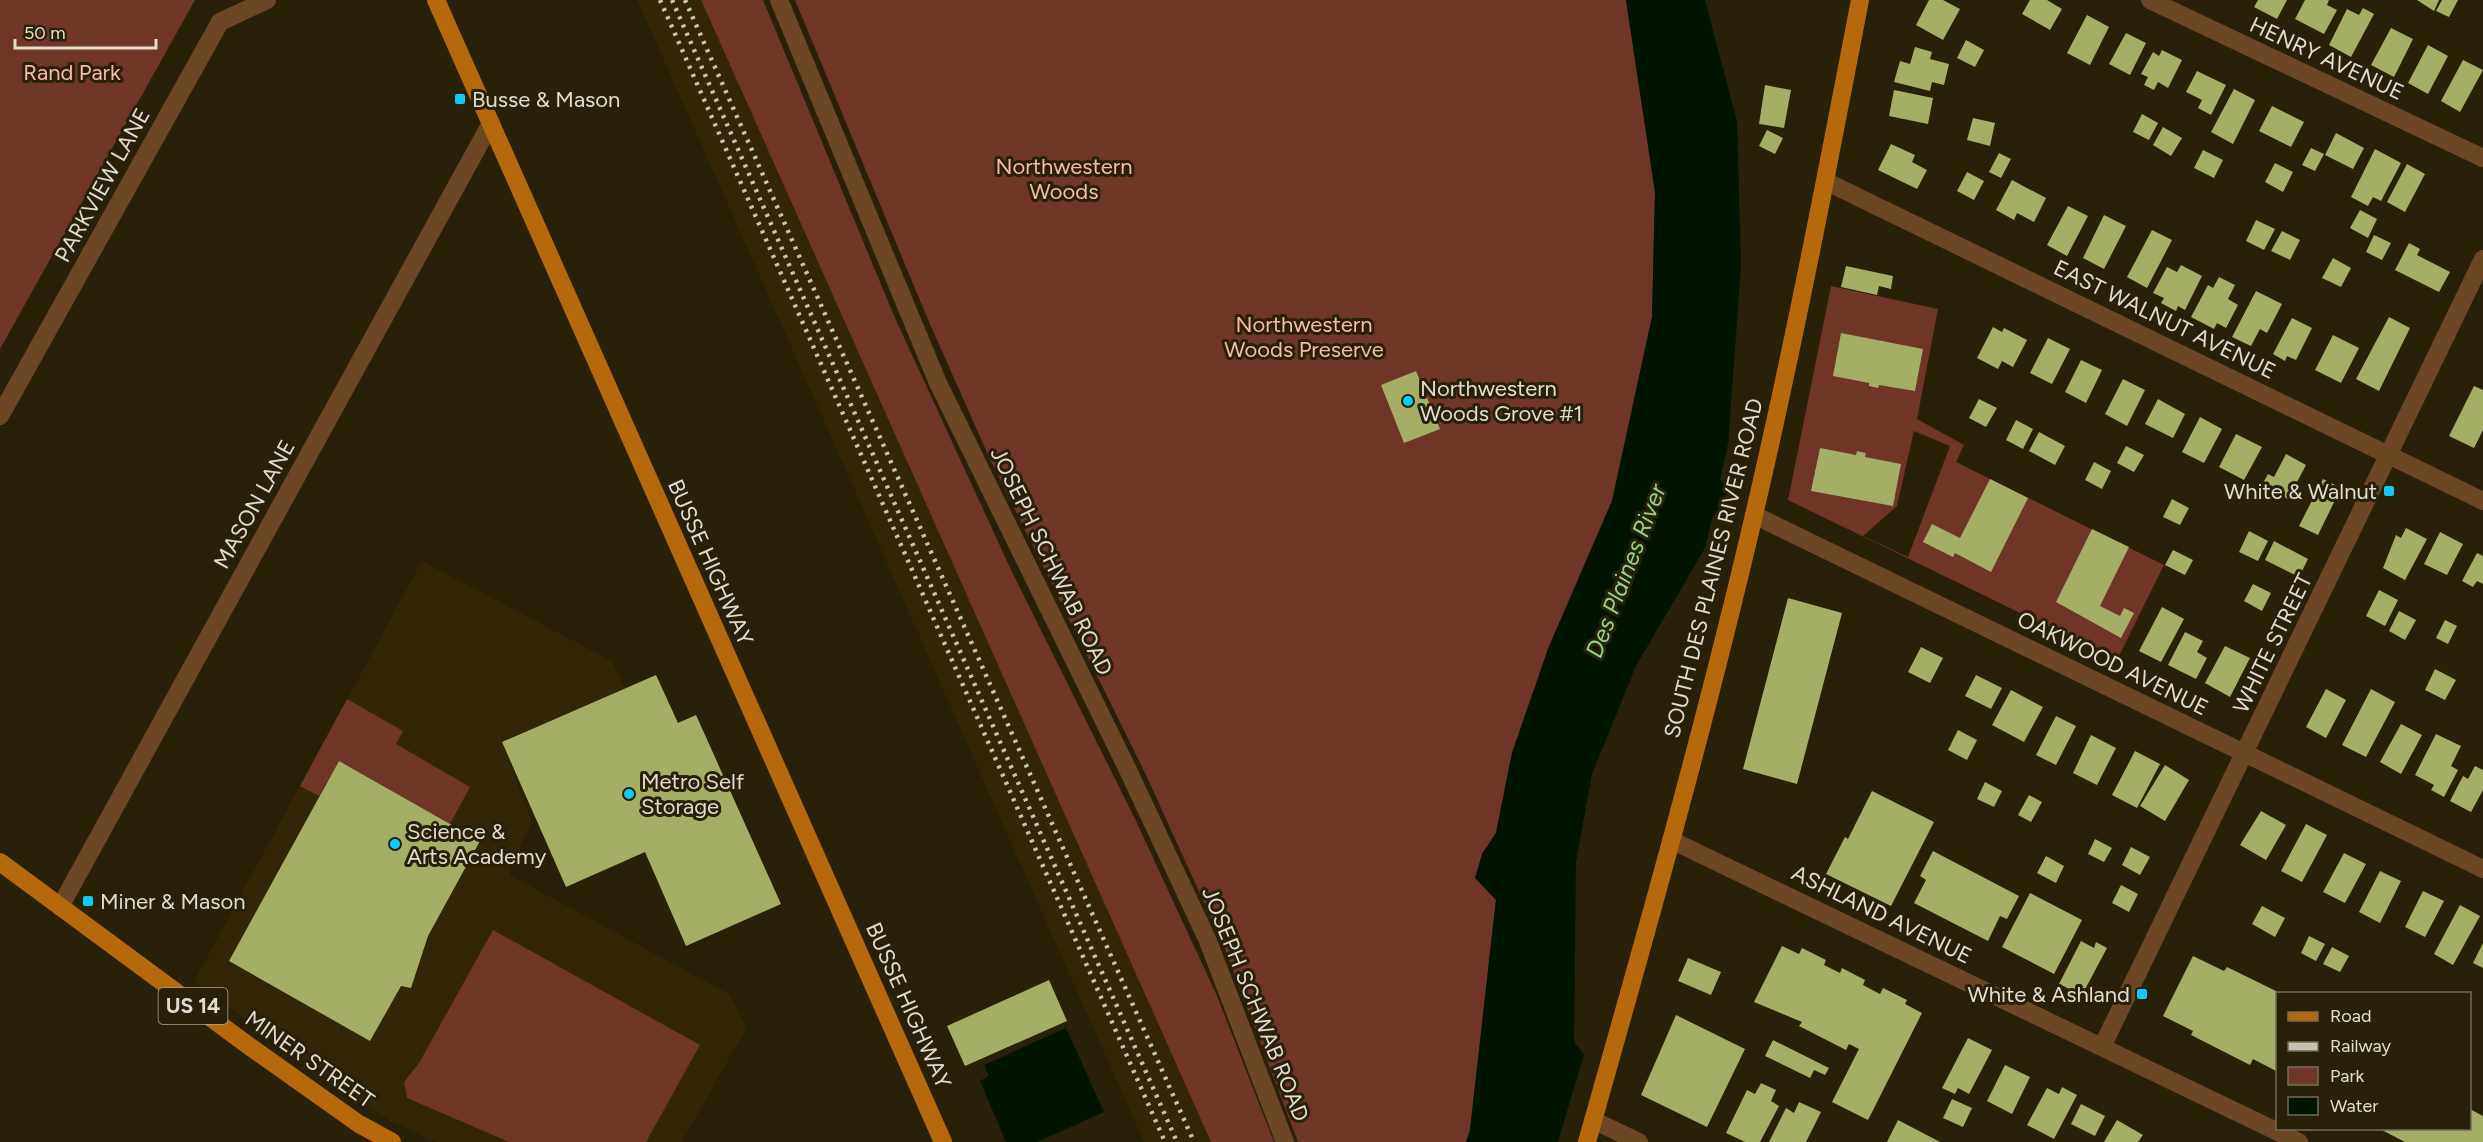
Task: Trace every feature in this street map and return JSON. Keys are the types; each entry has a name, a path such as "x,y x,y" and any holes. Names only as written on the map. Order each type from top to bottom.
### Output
{"main road":[{"name":"BUSSE HIGHWAY","path":"436,0 943,1142"},
{"name":"SOUTH DES PLAINES RIVER ROAD","path":"1587,1142 1671,840 1754,515 1825,181 1860,0"},
{"name":"MINER STREET","path":"0,862 300,1083 359,1124 392,1142"}],"street":[{"name":"PARKVIEW LANE","path":"0,416 220,22 267,0"},
{"name":"JOSEPH SCHWAB ROAD","path":"779,0 938,383 1128,768 1208,941 1285,1142"},
{"name":"HENRY AVENUE","path":"2150,0 2483,159"},
{"name":"MASON LANE","path":"60,907 490,123"},
{"name":"EAST WALNUT AVENUE","path":"1825,181 2483,501"},
{"name":"WHITE STREET","path":"2102,1047 2483,259"},
{"name":"OAKWOOD AVENUE","path":"1754,515 2483,869"},
{"name":"ASHLAND AVENUE","path":"1671,840 2299,1142"},
{"path":"1593,1120 1639,1142"}],"shaded area":[{"path":"637,0 701,0 1211,1142 1144,1142"},
{"name":"Science & Arts Academy","path":"422,561 612,661 625,688 502,742 532,822 510,866 510,875 729,994 747,1027 682,1142 436,1142 387,1119 338,1088 194,981"}],"green space":[{"name":"Rand Park","path":"0,0 195,0 0,349"},
{"path":"701,0 763,0 895,318 1012,572 1136,821 1217,996 1274,1142 1211,1142"},
{"name":"Northwestern Woods","path":"795,0 1626,0 1655,192 1652,317 1612,501 1548,649 1512,753 1496,833 1482,854 1496,899 1470,1131 1466,1142 1298,1142 1223,944 1146,775 989,457 926,315"},
{"path":"1831,286 1938,309 1917,419 1964,445 1956,462 2164,565 2117,660 1788,500","holes":["1914,431 1950,446 1908,557 1863,536 1897,506"]},
{"path":"347,699 403,731 396,744 470,787 450,824 339,761 319,796 300,786"},
{"path":"493,930 700,1045 646,1142 509,1142 407,1098 404,1082 419,1063"}],"water":[{"name":"Des Plaines River","path":"1626,0 1705,0 1737,122 1741,266 1728,444 1720,480 1728,487 1722,513 1713,515 1705,548 1636,666 1592,774 1576,862 1574,1042 1584,1054 1558,1142 1466,1142 1470,1130 1496,900 1475,878 1482,854 1496,833 1512,753 1548,649 1612,501 1652,317 1655,192"},
{"path":"1066,1028 1104,1112 1037,1142 1006,1142 980,1081 989,1076 984,1065"}],"building":[{"path":"1929,0 1943,0 1960,9 1943,40 1916,25"},
{"path":"2030,0 2047,0 2062,9 2050,30 2022,14"},
{"path":"2258,0 2287,0 2277,19 2254,7"},
{"path":"2305,0 2329,0 2327,5 2337,10 2324,34 2295,19"},
{"path":"2417,0 2439,0 2434,11"},
{"path":"2442,0 2458,0 2449,17 2436,11"},
{"path":"2363,8 2374,14 2351,57 2329,45 2347,9 2359,15"},
{"path":"2087,15 2109,27 2090,65 2067,53"},
{"path":"2391,28 2413,39 2394,77 2371,65"},
{"path":"2126,33 2146,43 2130,75 2109,64"},
{"path":"1966,40 1984,50 1975,67 1957,58"},
{"path":"2428,45 2448,56 2428,94 2408,83"},
{"path":"1915,47 1932,52 1930,59 1949,64 1944,85 1932,82 1930,91 1894,82 1900,61 1910,64"},
{"path":"2162,50 2182,60 2168,88 2158,82 2154,90 2144,85 2148,77 2141,74 2153,52 2159,56"},
{"path":"2463,60 2483,70 2460,112 2441,101"},
{"path":"2197,71 2226,85 2211,115 2198,108 2202,100 2186,92"},
{"path":"1765,85 1791,90 1784,128 1759,124"},
{"path":"2234,89 2255,100 2233,144 2211,132"},
{"path":"1894,90 1933,98 1928,124 1889,116"},
{"path":"2272,106 2304,122 2291,147 2259,131"},
{"path":"2142,114 2158,123 2149,140 2133,132"},
{"path":"1973,118 1995,123 1990,146 1967,140"},
{"path":"2163,127 2182,138 2171,156 2153,145"},
{"path":"1767,130 1783,138 1775,154 1759,146"},
{"path":"2336,133 2364,148 2353,169 2325,155"},
{"path":"1891,144 1915,155 1912,162 1927,170 1917,189 1878,170"},
{"path":"2311,148 2324,154 2315,171 2302,165"},
{"path":"2375,149 2401,163 2381,201 2373,197 2368,206 2351,197"},
{"path":"2203,150 2223,160 2214,178 2194,168"},
{"path":"1999,153 2011,159 2001,178 1989,172"},
{"path":"2275,163 2293,172 2283,192 2265,182"},
{"path":"2407,164 2425,174 2405,212 2387,202"},
{"path":"1967,172 1984,181 1974,200 1957,191"},
{"path":"2012,180 2046,198 2034,222 2017,213 2014,220 1996,210"},
{"path":"2068,206 2088,216 2067,256 2047,245"},
{"path":"2360,210 2377,219 2368,238 2350,228"},
{"path":"2104,215 2126,226 2104,269 2083,258"},
{"path":"2256,220 2275,229 2264,250 2246,241"},
{"path":"2152,230 2172,240 2147,288 2127,277"},
{"path":"2282,231 2300,240 2290,260 2271,251"},
{"path":"2374,235 2391,243 2382,260 2366,252"},
{"path":"2409,243 2420,249 2417,255 2450,272 2439,292 2395,270"},
{"path":"2333,258 2351,268 2341,287 2322,278"},
{"path":"2181,265 2202,276 2185,310 2178,306 2176,311 2161,303 2164,298 2153,293 2167,267 2177,272"},
{"path":"1846,266 1893,276 1891,289 1879,286 1877,295 1841,287"},
{"path":"2219,277 2235,285 2228,299 2238,305 2226,328 2217,323 2214,329 2191,317 2208,285 2213,288"},
{"path":"2256,291 2282,304 2267,333 2260,329 2251,346 2232,337"},
{"path":"2389,317 2410,328 2379,391 2356,379"},
{"path":"2292,318 2312,328 2296,360 2287,356 2285,361 2273,354"},
{"path":"1993,327 2002,332 2004,328 2027,340 2013,367 2002,361 1998,369 1977,358"},
{"path":"1841,333 1923,349 1915,391 1879,385 1878,388 1869,386 1869,383 1833,376"},
{"path":"2333,335 2359,348 2341,383 2315,370"},
{"path":"2048,338 2070,349 2052,384 2030,373"},
{"path":"2081,360 2102,370 2086,403 2065,392"},
{"name":"Northwestern Woods Grove #1","path":"1416,371 1440,429 1404,443 1381,385"},
{"path":"2123,379 2145,390 2127,426 2105,414"},
{"path":"2474,386 2483,390 2483,430 2474,448 2449,436"},
{"path":"1979,399 1997,408 1986,427 1969,418"},
{"path":"2158,399 2185,414 2173,438 2145,424"},
{"path":"2200,417 2222,429 2204,463 2182,452"},
{"path":"2016,420 2033,429 2023,449 2006,440"},
{"path":"2039,432 2065,446 2055,465 2029,451"},
{"path":"2236,434 2262,447 2244,480 2219,467"},
{"path":"2126,446 2144,455 2134,472 2117,463"},
{"path":"1820,448 1856,455 1857,451 1866,453 1865,457 1901,464 1893,506 1811,491"},
{"path":"2286,454 2306,465 2288,499 2262,485 2268,474 2274,477"},
{"path":"2094,462 2111,471 2102,489 2085,480"},
{"path":"1990,479 2028,498 1991,572 1955,553 1953,557 1923,542 1932,524 1960,538"},
{"path":"2323,479 2341,488 2318,535 2299,526"},
{"path":"2172,499 2189,508 2180,525 2163,517"},
{"path":"2406,528 2427,539 2405,580 2383,568 2396,535 2401,538"},
{"path":"2092,529 2129,547 2100,606 2120,616 2124,608 2134,613 2121,638 2056,602"},
{"path":"2249,531 2268,541 2258,561 2239,552"},
{"path":"2440,532 2463,544 2447,575 2424,564"},
{"path":"2274,541 2308,559 2299,577 2265,560"},
{"path":"2173,550 2193,560 2185,575 2165,565"},
{"path":"2477,553 2483,556 2483,584 2477,581 2473,587 2462,581"},
{"path":"2253,584 2271,593 2262,611 2244,601"},
{"path":"2379,590 2398,600 2385,626 2366,616"},
{"path":"1788,598 1842,613 1797,784 1743,769"},
{"path":"2162,607 2184,619 2161,662 2139,651"},
{"path":"2399,611 2416,620 2405,640 2389,631"},
{"path":"2445,620 2457,626 2448,644 2436,638"},
{"path":"2185,632 2203,641 2197,652 2207,658 2196,679 2168,665"},
{"path":"2225,646 2250,658 2230,697 2205,683"},
{"path":"1921,647 1943,658 1930,683 1908,672"},
{"path":"2435,669 2456,680 2445,700 2425,690"},
{"name":"Metro Self Storage","path":"656,675 678,723 696,715 781,904 686,946 645,852 566,887 502,742"},
{"path":"1976,675 2002,688 1991,709 1965,696"},
{"path":"2326,689 2346,700 2326,738 2306,727"},
{"path":"2371,689 2395,702 2366,757 2342,745"},
{"path":"2011,690 2043,707 2024,742 1992,725"},
{"path":"2056,716 2076,726 2056,765 2036,755"},
{"path":"2401,724 2422,735 2401,774 2380,762"},
{"path":"1958,730 1977,740 1967,760 1948,750"},
{"path":"2436,734 2461,746 2451,766 2458,770 2444,797 2431,790 2434,785 2415,775"},
{"path":"2091,735 2116,748 2097,785 2073,773"},
{"path":"2135,751 2160,764 2137,808 2112,795"},
{"path":"339,761 480,841 428,936 411,988 401,986 370,1041 229,961"},
{"path":"2165,765 2189,780 2165,821 2140,806"},
{"path":"2475,766 2483,770 2483,790 2471,812 2450,801 2463,776 2468,779"},
{"path":"1985,782 2002,791 1994,807 1977,799"},
{"path":"1872,791 1934,822 1891,906 1826,874 1845,837 1848,839"},
{"path":"2029,795 2042,802 2031,822 2018,815"},
{"path":"2261,811 2286,825 2266,860 2240,845"},
{"path":"2306,824 2327,835 2302,882 2281,871"},
{"path":"2095,839 2112,848 2104,862 2088,854"},
{"path":"2131,847 2150,857 2140,875 2122,865"},
{"path":"1933,851 2019,896 2007,919 2000,916 1988,941 1914,903 1926,880 1920,876"},
{"path":"2344,853 2366,864 2345,903 2323,892"},
{"path":"2046,856 2064,866 2056,883 2037,873"},
{"path":"2380,871 2401,881 2380,923 2359,912"},
{"path":"2121,885 2138,894 2129,912 2112,903"},
{"path":"2423,891 2444,901 2425,937 2405,927"},
{"path":"2030,893 2082,920 2054,974 2002,947"},
{"path":"2460,905 2480,916 2453,965 2434,954"},
{"path":"2262,906 2285,918 2275,937 2252,924"},
{"path":"2309,936 2325,944 2316,961 2301,953"},
{"path":"2081,941 2094,948 2096,942 2107,948 2082,995 2059,984"},
{"path":"2483,943 2483,968 2473,963"},
{"path":"1782,946 1799,954 1802,948 1826,960 1824,965 1840,973 1842,968 1865,980 1863,985 1880,994 1883,988 1907,1000 1905,1004 1922,1013 1868,1120 1832,1102 1859,1049 1849,1044 1846,1050 1799,1026 1802,1022 1754,1002"},
{"path":"2332,947 2349,956 2340,972 2323,964"},
{"path":"2193,956 2224,971 2227,967 2278,992 2276,992 2276,1071 2253,1059 2250,1065 2191,1035 2193,1031 2163,1016"},
{"path":"1688,958 1721,972 1711,995 1678,981"},
{"path":"1049,980 1067,1021 965,1066 947,1026"},
{"path":"1676,1015 1745,1049 1707,1127 1641,1095"},
{"path":"1968,1038 1992,1050 1969,1094 1958,1088 1955,1094 1942,1088"},
{"path":"1773,1040 1829,1068 1825,1075 1814,1070 1810,1078 1765,1056"},
{"path":"2005,1065 2030,1077 2012,1114 1987,1101"},
{"path":"1761,1083 1776,1090 1771,1101 1779,1106 1760,1142 1745,1142 1726,1133 1747,1090 1755,1094"},
{"path":"2062,1087 2077,1095 2054,1139 2027,1125 2047,1088 2059,1094"},
{"path":"1952,1099 1972,1108 1963,1127 1943,1118"},
{"path":"1799,1102 1821,1112 1806,1142 1769,1142 1786,1108 1794,1113"},
{"path":"2081,1104 2105,1116 2095,1136 2071,1124"},
{"path":"2471,1110 2483,1116 2483,1142 2405,1142 2382,1130 2471,1130"},
{"path":"1898,1120 1940,1142 1887,1142"},
{"path":"2117,1120 2143,1135 2138,1142 2104,1142"}],"railway":[{"path":"660,0 1165,1142"},
{"path":"672,0 1177,1142"},
{"path":"685,0 1194,1142"}],"place":[{"name":"Busse & Mason","path":"460,99"},
{"name":"Northwestern Woods Grove #1","path":"1408,401"},
{"name":"White & Walnut","path":"2389,491"},
{"name":"Metro Self Storage","path":"629,794"},
{"name":"Science & Arts Academy","path":"395,844"},
{"name":"Miner & Mason","path":"88,901"},
{"name":"White & Ashland","path":"2142,994"}],"park label":[{"name":"Northwestern Woods Preserve","path":"1304,336"}]}
